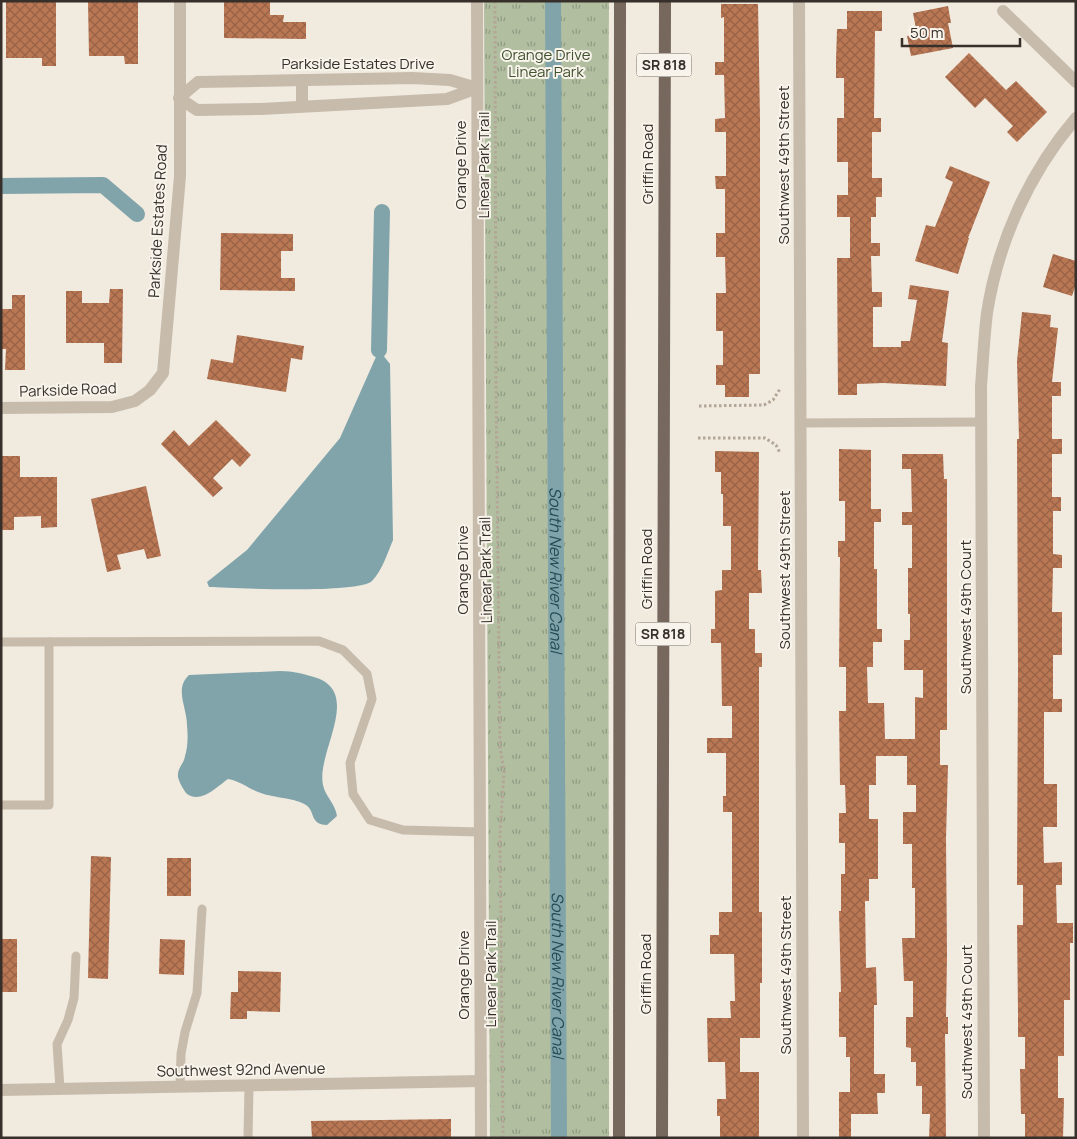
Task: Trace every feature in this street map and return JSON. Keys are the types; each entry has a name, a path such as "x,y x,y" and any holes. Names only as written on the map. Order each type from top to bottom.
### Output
{"main road":[{"name":"Griffin Road","path":"619,1138 620,1"},
{"name":"Griffin Road","path":"662,1138 665,1"}],"street":[{"name":"Parkside Estates Road","path":"135,401 150,390 163,374 166,354 180,176 180,1"},
{"name":"Orange Drive","path":"477,1 481,1138"},
{"name":"Southwest 49th Street","path":"799,1 803,1138"},
{"path":"1003,10 1076,82"},
{"name":"Parkside Estates Drive","path":"179,98 198,82 412,78 450,80 477,88"},
{"path":"302,80 302,106"},
{"path":"179,98 196,110 447,98 477,88"},
{"name":"Southwest 49th Court","path":"984,1138 981,386 987,313 1002,250 1019,207 1040,167 1076,118"},
{"name":"Parkside Road","path":"1,408 112,407 135,401"},
{"name":"Southwest 92nd Avenue","path":"1,1090 481,1081"}],"lane":[{"path":"801,423 981,422"},
{"path":"1,642 319,641 343,650 367,674 372,699 350,762 353,794 370,820 403,830 480,832"},
{"path":"1,805 49,804 49,642"},
{"path":"180,1087 181,1054 185,1032 197,993 202,909"},
{"path":"60,1089 58,1044 68,1020 74,998 76,956"},
{"path":"248,1138 249,1086"}],"path":[{"name":"Linear Park Trail","path":"495,1 497,550 500,748 504,771 500,835 503,1138"},
{"path":"700,406 764,405 774,400 780,389"},
{"path":"698,438 765,438 776,446 780,453"}],"green space":[{"name":"Orange Drive Linear Park","path":"484,1 609,1 609,1138 490,1138"}],"water":[{"path":"379,350 390,364 393,540 376,577 362,585 344,588 268,589 209,587 207,582 247,550 340,438"},
{"path":"280,671 299,673 317,678 330,686 336,697 337,710 325,757 323,785 337,816 327,825 315,820 309,808 302,803 261,793 232,780 228,779 209,793 192,797 187,794 179,779 178,774 188,741 182,686 189,675"}],"building":[{"path":"6,1 56,1 56,66 42,66 42,58 6,58"},
{"path":"88,1 138,1 138,64 125,64 124,56 89,56"},
{"path":"224,1 270,1 270,15 284,15 283,22 306,22 306,39 224,38"},
{"path":"721,4 758,4 760,374 749,374 749,397 725,397 725,385 716,385 716,365 723,365 723,331 716,331 716,293 726,293 725,257 716,257 716,233 725,233 725,189 716,189 715,176 726,176 726,132 715,132 715,119 725,118 724,75 715,75 715,62 724,62 724,17 721,18"},
{"path":"948,6 951,23 948,23 953,48 911,56 907,36 917,34 913,13"},
{"path":"847,11 882,11 882,31 875,31 874,118 881,118 881,132 872,132 872,178 882,178 882,197 876,197 876,217 871,217 871,243 880,243 880,256 871,256 872,292 882,292 882,307 873,307 873,347 901,347 901,341 910,341 917,300 908,299 910,285 949,291 942,342 948,343 946,386 883,383 857,384 857,395 838,395 837,258 850,258 850,217 837,217 837,195 848,195 848,162 837,162 837,118 844,118 844,78 836,78 836,61 837,29 847,29"},
{"path":"969,53 1006,90 1016,81 1047,112 1017,142 1007,132 1013,126 985,98 975,108 945,77"},
{"path":"950,166 990,182 968,238 958,274 915,261 926,225 935,227 953,182 945,178"},
{"path":"221,233 293,234 293,251 281,251 281,278 295,278 295,291 220,290"},
{"path":"1053,254 1076,261 1076,284 1072,296 1043,287"},
{"path":"110,289 123,289 122,363 104,363 104,343 66,343 66,291 82,291 82,303 109,303"},
{"path":"12,295 25,295 25,370 5,370 6,349 1,349 1,309 12,309"},
{"path":"1022,312 1051,315 1050,327 1058,328 1052,382 1061,382 1061,396 1052,396 1052,439 1062,439 1062,454 1052,454 1052,497 1061,497 1061,511 1053,511 1053,554 1062,555 1062,568 1053,568 1052,612 1062,612 1062,655 1053,655 1053,699 1062,699 1062,712 1044,712 1044,784 1057,784 1057,827 1043,827 1044,863 1062,862 1062,885 1056,885 1057,923 1073,923 1073,943 1070,943 1070,1000 1064,1000 1064,1056 1058,1056 1058,1098 1064,1098 1063,1138 1025,1138 1025,1114 1021,1114 1020,1069 1025,1069 1025,1037 1018,1037 1017,925 1023,925 1023,885 1017,885 1017,439 1019,439 1017,361"},
{"path":"237,335 304,346 302,360 291,358 286,392 207,379 211,359 233,363"},
{"path":"216,420 251,455 240,467 232,459 213,478 223,488 213,497 161,444 174,430 189,446"},
{"path":"839,449 871,450 871,509 881,509 881,522 874,522 874,569 877,569 877,629 882,629 882,642 873,642 873,667 867,667 868,703 884,703 885,739 915,739 915,697 923,698 923,670 904,670 904,640 910,640 908,568 912,568 912,525 902,525 902,512 912,512 911,469 902,469 902,454 943,454 944,479 947,479 947,730 940,730 940,765 948,765 946,838 946,1017 948,1017 948,1034 945,1034 946,1138 929,1138 930,1114 922,1114 922,1086 916,1086 916,1062 911,1062 911,1048 906,1047 906,1017 913,1017 913,981 904,981 902,938 915,938 915,888 912,888 912,844 903,844 903,812 916,812 916,785 907,785 907,756 876,756 876,785 869,785 869,819 878,819 878,879 869,879 869,901 865,901 866,968 876,967 877,1005 874,1005 874,1074 885,1074 885,1093 877,1093 878,1114 851,1114 851,1138 839,1138 839,1092 850,1092 850,1057 846,1057 846,1037 839,1037 839,992 841,992 839,911 841,911 841,874 845,874 845,843 839,843 839,813 846,813 845,785 840,785 839,711 846,711 846,667 839,667 840,557 838,557 838,541 845,541 845,501 839,501"},
{"path":"715,451 759,452 758,570 761,570 762,593 749,593 749,629 755,629 755,653 762,653 762,667 759,667 759,912 762,912 762,983 760,983 760,1038 740,1038 740,1072 759,1072 759,1138 720,1138 720,1116 717,1116 717,1099 726,1099 725,1062 708,1062 707,1018 731,1018 730,1001 735,1001 734,954 710,954 710,935 719,935 719,912 732,912 732,812 723,812 723,796 726,796 726,753 707,753 707,738 732,738 732,706 722,706 721,643 711,643 711,629 715,629 715,591 722,590 722,570 731,570 731,526 723,526 721,472 715,472"},
{"path":"1,456 20,456 20,477 57,477 57,527 41,528 41,516 14,517 14,530 1,530"},
{"path":"146,486 161,556 147,559 144,549 117,555 121,569 107,572 91,499"},
{"path":"91,856 111,857 108,979 88,978"},
{"path":"167,858 191,858 191,896 167,896"},
{"path":"1,939 17,939 17,992 1,992"},
{"path":"160,939 185,940 184,975 159,974"},
{"path":"238,971 281,972 280,1012 247,1011 247,1019 230,1019 231,992 238,992"},
{"path":"451,1119 451,1138 312,1138 311,1121"}],"waterway":[{"name":"South New River Canal","path":"553,1 559,1138"},
{"path":"1,186 103,185 137,214"},
{"path":"379,350 382,212"}]}
